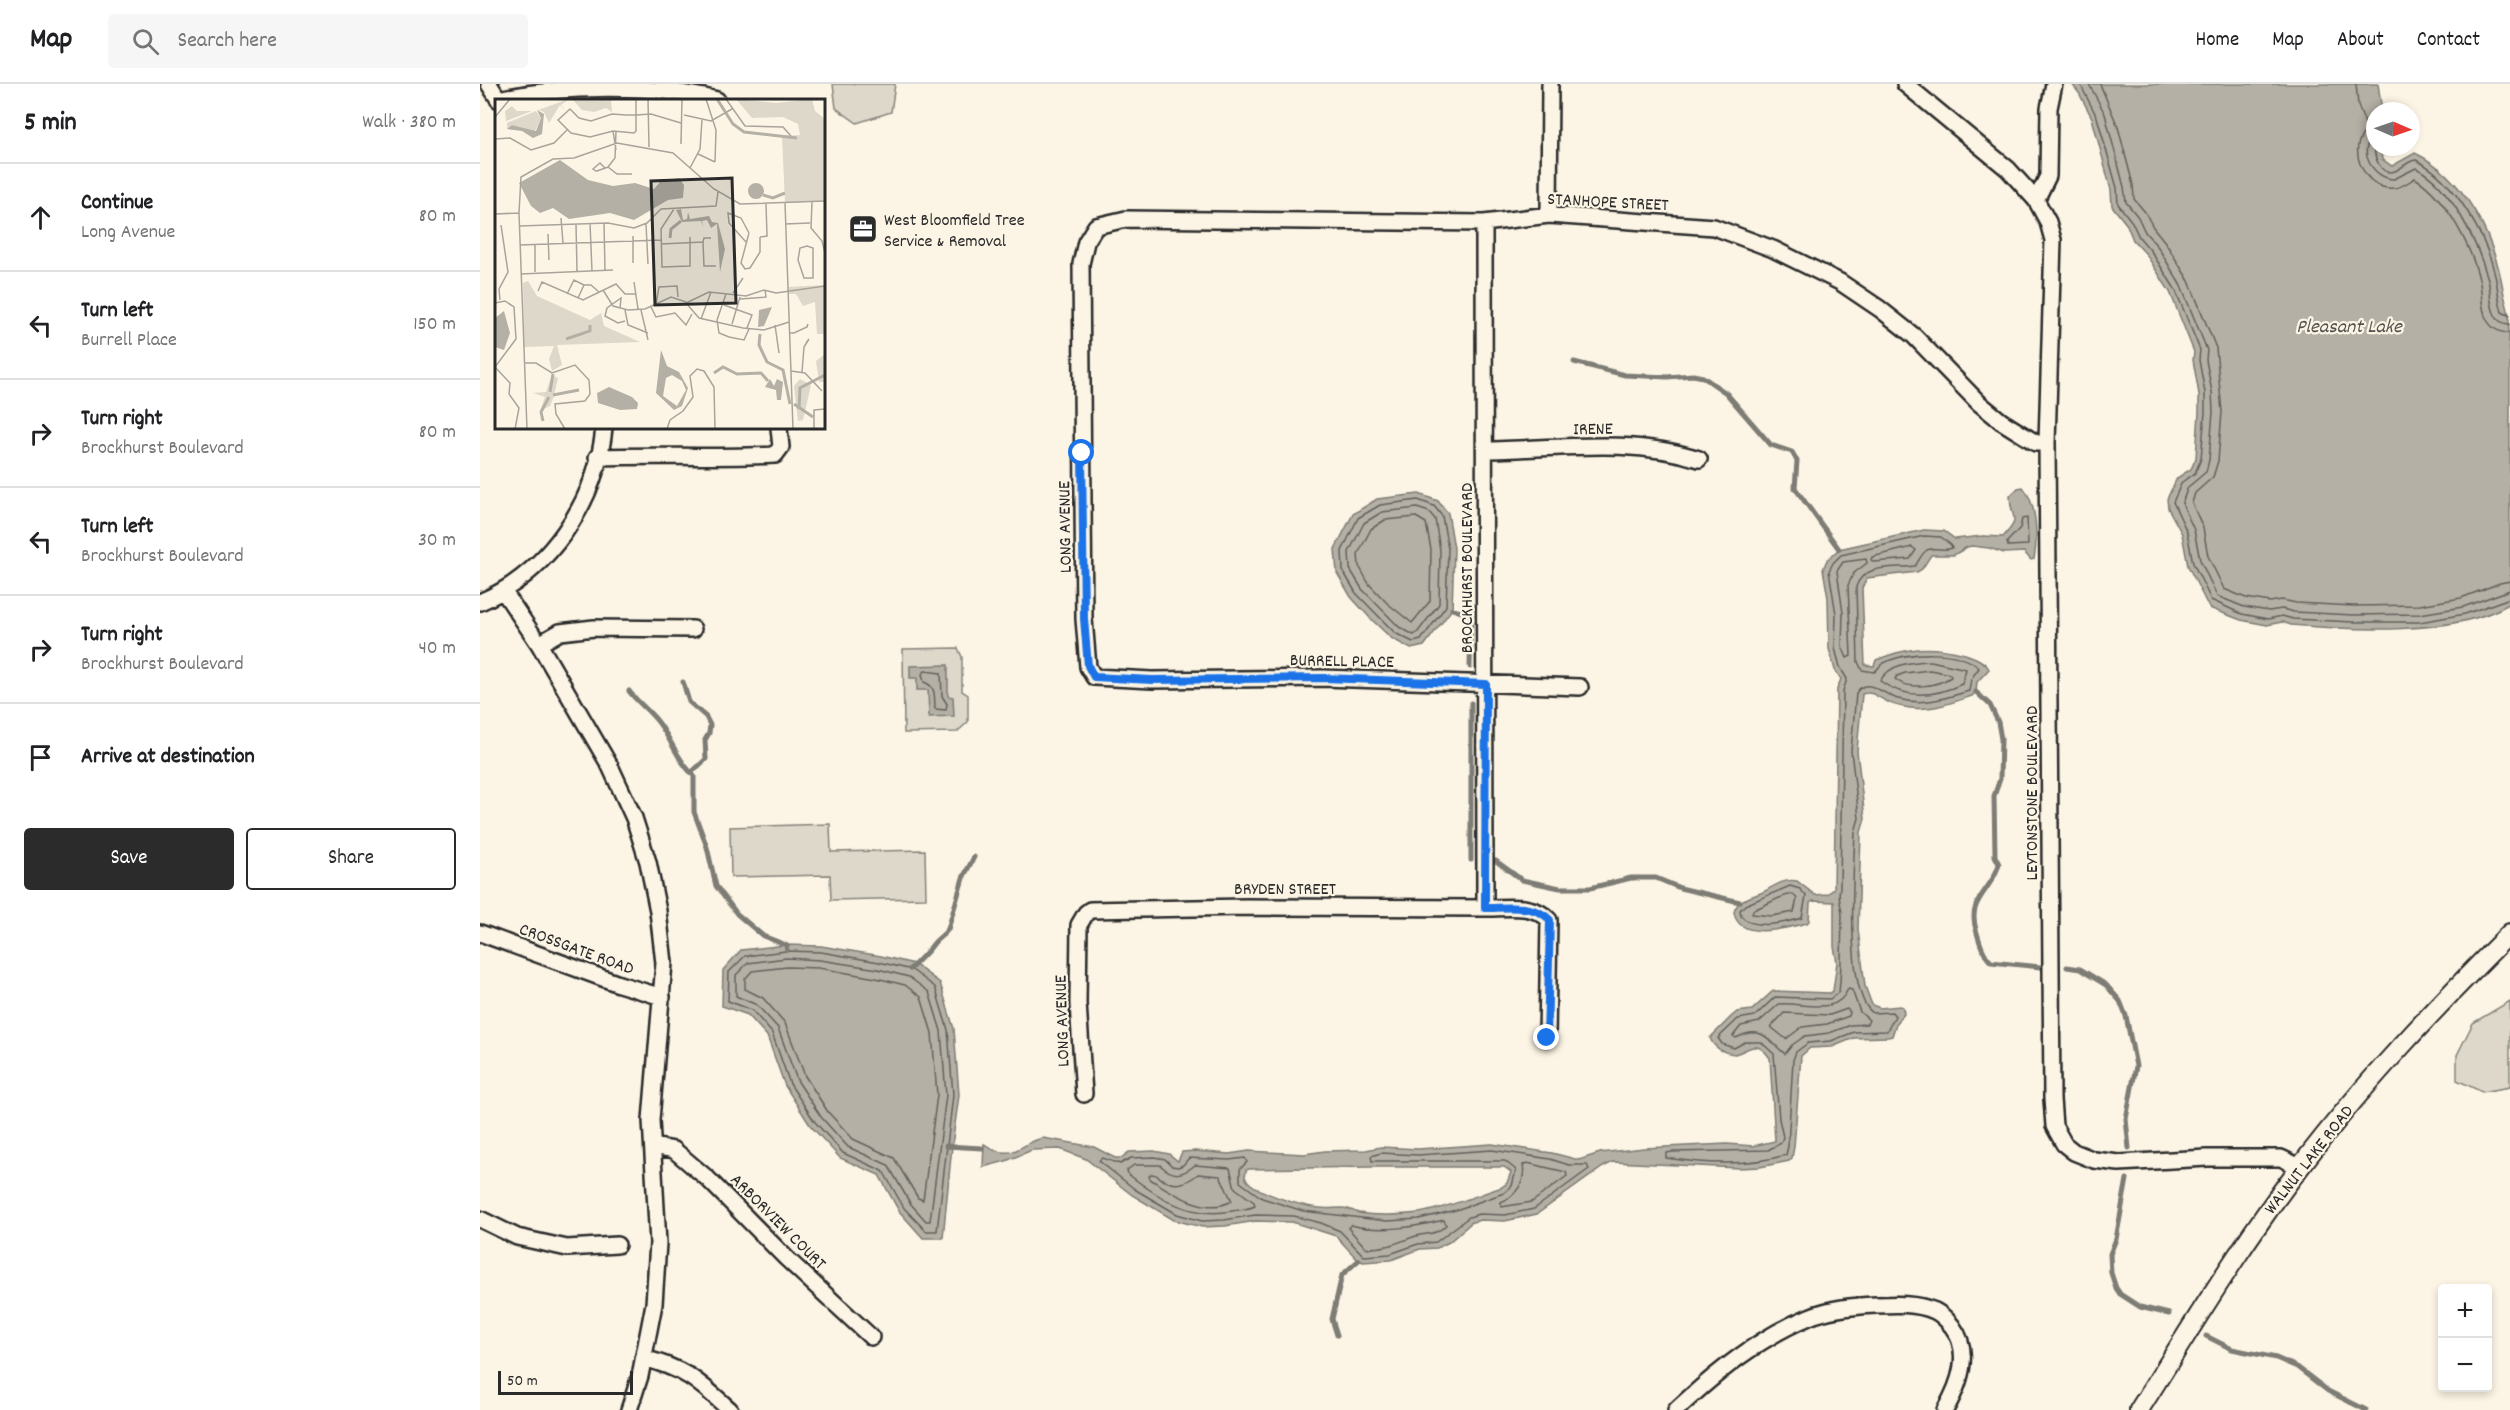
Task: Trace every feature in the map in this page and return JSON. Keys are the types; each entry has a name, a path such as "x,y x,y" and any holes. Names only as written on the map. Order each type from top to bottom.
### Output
{"street":[{"path":"489,84 497,99"},
{"path":"1549,215 1550,84"},
{"name":"LEYTONSTONE BOULEVARD","path":"1905,84 2008,169 2036,200 2048,222 2053,240 2047,443 2054,1126 2064,1144 2074,1152 2094,1160 2120,1163 2207,1158 2281,1158 2300,1167"},
{"path":"2036,200 2048,176 2049,108 2054,84"},
{"path":"502,99 540,90 604,85 643,86 704,95 714,99"},
{"name":"STANHOPE STREET","path":"1096,226 1126,219 1484,223 1549,215 1714,227 1773,249 1840,282 1914,336 1978,403 2001,422 2036,443 2047,443"},
{"name":"BROCKHURST BOULEVARD","path":"1484,223 1485,908"},
{"name":"LONG AVENUE","path":"1096,226 1086,242 1081,264 1084,619 1088,666 1094,677 1102,679"},
{"path":"480,602 504,592 526,576 554,547 579,510 604,429"},
{"path":"597,456 663,455 725,458 775,455 781,447 779,429"},
{"name":"IRENE","path":"1485,450 1639,447 1677,452 1699,459"},
{"path":"504,592 539,644 610,766 634,818 648,862 658,911 664,963 652,1085 658,1243 654,1304 629,1410"},
{"path":"539,644 560,632 594,628 693,629"},
{"name":"BURRELL PLACE","path":"1102,679 1323,678 1580,687"},
{"name":"BRYDEN STREET","path":"1086,913 1098,909 1246,907 1485,908"},
{"path":"1485,908 1532,908 1543,912 1550,920 1547,1038"},
{"name":"LONG AVENUE","path":"1084,1094 1078,1003 1079,925 1086,913"},
{"name":"CROSSGATE ROAD","path":"480,933 619,984 662,997"},
{"name":"WALNUT LAKE ROAD","path":"2139,1410 2239,1251 2300,1167 2378,1074 2510,933"},
{"name":"ARBORVIEW COURT","path":"653,1146 674,1150 708,1179 786,1258 871,1337"},
{"path":"480,1219 517,1237 567,1248 617,1245"},
{"path":"1676,1410 1729,1363 1779,1330 1812,1316 1850,1306 1898,1304 1936,1311 1956,1331 1963,1347 1963,1364 1945,1410"},
{"path":"643,1358 669,1365 696,1379 729,1410"}],"shaded area":[{"path":"833,84 895,84 891,112 857,123 836,108"},
{"path":"958,648 962,657 962,691 968,695 968,722 957,732 904,733 903,649"},
{"path":"830,824 831,852 925,850 926,898 831,900 830,875 731,877 730,827"},
{"path":"2510,1001 2510,1087 2482,1092 2457,1080 2457,1055 2473,1023"}],"water":[{"name":"Pleasant Lake","path":"2072,84 2378,84 2381,102 2366,102 2366,156 2382,156 2382,159 2392,166 2410,156 2420,156 2449,177 2474,210 2499,269 2509,316 2510,353 2510,601 2507,605 2485,615 2459,622 2372,629 2291,625 2282,622 2267,625 2241,620 2209,608 2188,566 2182,534 2168,508 2167,499 2177,478 2191,469 2196,458 2199,394 2193,360 2194,352 2170,292 2146,254 2133,240 2127,225 2112,206 2111,190 2092,118"},
{"path":"2023,487 2028,494 2034,512 2036,541 2034,559 2031,560 2024,552 2004,553 1972,546 1954,555 1931,555 1922,569 1917,572 1867,578 1862,588 1865,665 1874,666 1876,660 1899,652 1941,649 1968,655 1982,662 1989,669 1977,682 1976,692 1972,696 1935,707 1919,709 1902,707 1872,694 1862,694 1857,751 1865,819 1861,832 1858,929 1865,986 1872,1005 1880,1008 1900,1006 1903,1007 1904,1014 1896,1024 1892,1036 1854,1038 1832,1047 1810,1048 1801,1056 1794,1147 1792,1158 1789,1161 1760,1167 1739,1168 1613,1162 1537,1214 1505,1221 1472,1222 1449,1242 1437,1248 1420,1249 1391,1260 1363,1262 1357,1259 1336,1236 1292,1222 1256,1221 1202,1227 1174,1220 1132,1195 1086,1159 1060,1149 1032,1150 1006,1161 983,1167 984,1144 995,1150 1010,1152 1043,1138 1094,1147 1115,1158 1121,1158 1129,1152 1154,1151 1169,1154 1178,1161 1182,1152 1196,1151 1229,1154 1249,1151 1304,1154 1381,1147 1418,1149 1492,1144 1552,1153 1579,1160 1600,1153 1644,1148 1727,1144 1753,1146 1775,1141 1770,1058 1761,1048 1757,1047 1735,1054 1727,1052 1717,1047 1710,1038 1737,1012 1752,1010 1773,991 1830,993 1833,991 1837,962 1834,947 1834,902 1813,901 1810,903 1807,923 1776,930 1764,931 1744,927 1737,921 1734,912 1743,900 1784,882 1797,881 1815,895 1827,894 1834,889 1837,689 1841,679 1835,670 1829,649 1828,598 1823,569 1827,560 1839,549 1924,530 1944,531 1955,539 1983,536 2003,537 2013,525 2010,496 2018,488","holes":["1504,1167 1511,1172 1507,1183 1502,1187 1440,1208 1397,1215 1366,1214 1344,1208 1322,1208 1301,1204 1267,1193 1249,1183 1245,1177 1246,1170 1249,1169"]},
{"path":"1419,494 1438,501 1448,513 1454,548 1452,609 1424,646 1411,649 1391,638 1351,597 1337,573 1335,549 1353,514 1377,499"},
{"path":"948,665 948,696 953,697 954,716 929,717 928,690 917,690 917,678 910,678 910,666"},
{"path":"786,945 821,946 914,964 940,983 954,1029 959,1095 943,1238 923,1238 899,1211 879,1175 840,1158 810,1125 785,1086 767,1036 748,1015 722,1006 723,970 741,950"}],"waterway":[{"path":"1574,362 1625,375 1703,377 1726,393 1771,445 1792,452 1797,461 1795,488 1839,549"},
{"path":"1452,609 1471,617 1470,667"},
{"path":"683,682 689,702 706,717 710,725 705,740 706,759 691,773"},
{"path":"629,691 658,722 683,763 694,776 694,812 707,847 716,886 737,914 763,936 786,945 787,950"},
{"path":"1976,692 1990,705 1998,722 2001,739 2000,779 1994,796 1995,856 1999,864 1996,874 1977,904 1974,921 1982,948 1991,962 2041,967"},
{"path":"1471,703 1471,860"},
{"path":"910,969 948,929 963,878 974,857"},
{"path":"1496,861 1522,880 1560,888 1590,888 1631,878 1656,878 1680,888 1740,902"},
{"path":"2067,967 2080,969 2106,985 2120,1001 2126,1016 2136,1066 2126,1119 2129,1148"},
{"path":"946,1146 982,1148"},
{"path":"2127,1179 2116,1239 2110,1254 2111,1273 2120,1294 2140,1307 2169,1314"},
{"path":"1337,1335 1332,1319 1342,1275 1359,1260"},
{"path":"2206,1336 2232,1349 2276,1358 2297,1367 2328,1391 2366,1410"}],"place":[{"name":"West Bloomfield Tree Service & Removal","path":"863,229"}],"route":[{"path":"1082,453 1084,619 1088,666 1094,677 1152,680 1323,678 1486,684 1485,908 1532,908 1543,912 1550,920 1547,1038"}]}
